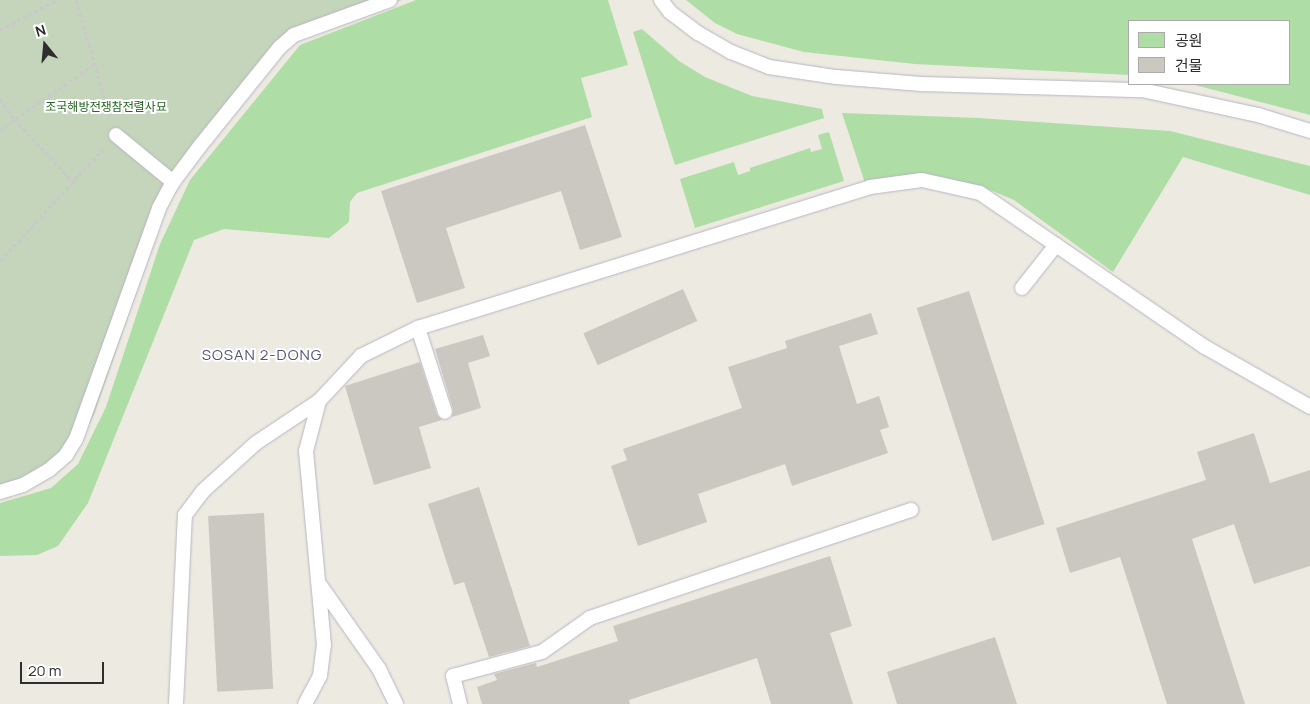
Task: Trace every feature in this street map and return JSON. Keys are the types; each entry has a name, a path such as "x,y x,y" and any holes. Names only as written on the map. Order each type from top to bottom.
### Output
{"lane":[{"path":"0,492 23,485 49,470 66,455 76,439 159,208 173,182 280,47 294,35 390,0"},
{"path":"661,0 670,12 698,33 731,52 769,67 836,77 921,84 1142,90 1258,115 1310,131"},
{"path":"116,135 173,182"},
{"path":"176,704 185,515 203,491 256,443 319,401 361,356 418,328 870,187 922,180 980,193 1205,346 1310,407"},
{"path":"1022,288 1056,245"},
{"path":"418,328 445,412"},
{"path":"305,704 320,676 324,645 320,584 306,451 319,401"},
{"path":"460,704 453,676 542,652 590,618 911,510"},
{"path":"320,584 379,669 396,704"}],"path":[{"path":"0,30 57,0"},
{"path":"0,261 74,183 116,135 76,0"},
{"path":"0,130 96,63"},
{"path":"0,98 14,119 74,183"}],"green space":[{"name":"조국해방전쟁참전렬사묘","path":"0,0 402,0 312,31 281,53 178,185 164,213 94,415 71,460 55,475 26,491 0,498"},
{"path":"416,0 608,0 628,65 581,78 592,117 357,193 350,202 349,222 329,238 224,229 194,240 88,503 58,546 37,555 0,556 0,503 51,488 78,464 106,407 160,244 190,180 300,45"},
{"path":"686,0 1310,0 1310,115 1195,85 1290,85 1290,20 1128,20 1128,75 915,64 804,52 737,34 715,23"},
{"path":"642,29 679,61 705,77 752,96 822,109 824,118 675,165 633,32"},
{"path":"842,113 979,118 1170,131 1310,166 1310,195 1183,157 1113,272 1014,200 985,188 922,175 865,183"},
{"path":"829,132 844,181 695,228 680,179 734,162 738,175 750,171 750,168 810,148 811,152 822,149 818,135"}],"building":[{"path":"585,125 622,237 580,250 561,191 446,228 465,288 417,303 381,191"},
{"path":"683,289 697,321 598,365 583,333"},
{"path":"969,291 1045,524 992,541 917,308"},
{"path":"871,313 878,334 839,346 857,404 879,396 889,427 880,430 888,453 792,486 785,464 698,494 707,522 638,546 611,466 627,460 623,449 742,408 728,367 787,348 785,341"},
{"path":"483,335 490,356 468,363 481,408 452,417 453,409 435,349"},
{"path":"420,362 437,415 442,420 419,427 431,468 374,485 345,386"},
{"path":"1254,433 1270,483 1310,470 1310,566 1254,584 1234,524 1192,539 1245,704 1167,704 1120,557 1070,573 1056,528 1206,480 1197,452"},
{"path":"479,487 530,646 489,657 464,582 454,585 428,504"},
{"path":"264,513 273,689 217,692 208,516"},
{"path":"830,556 852,626 830,633 853,704 771,704 757,658 629,700 630,704 482,704 477,687 497,680 494,674 536,663 537,667 618,641 613,626"},
{"path":"995,637 1017,704 897,704 887,672"}],"district":[{"name":"SOSAN 2-DONG","path":"262,355"}]}
